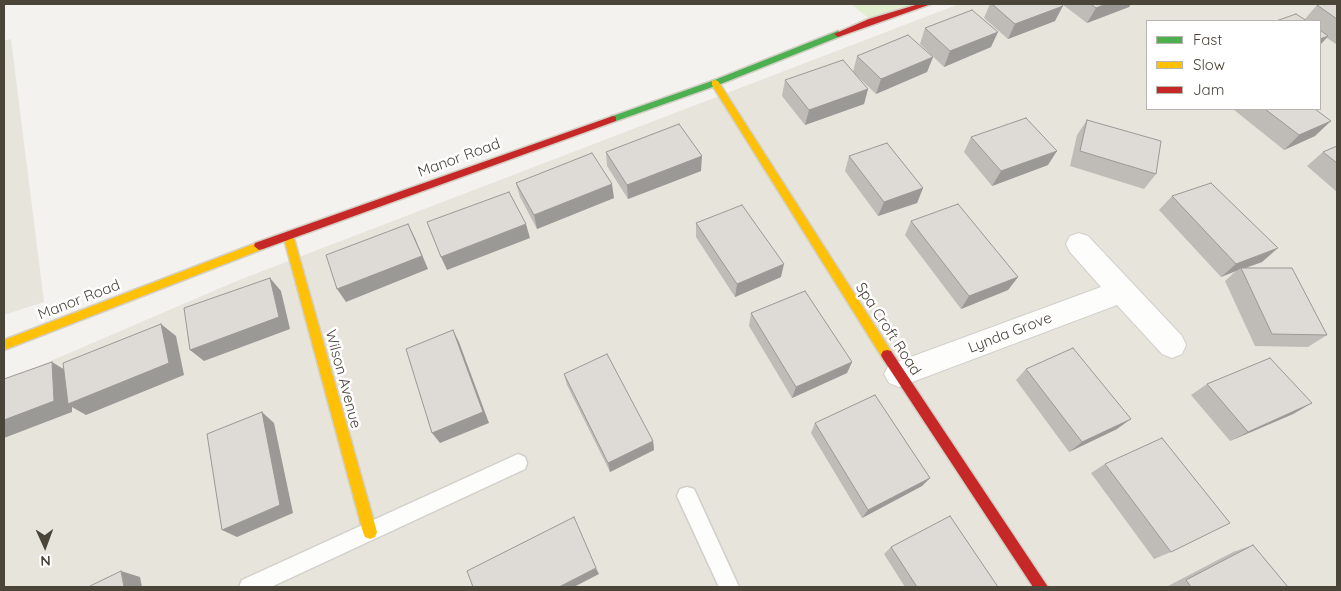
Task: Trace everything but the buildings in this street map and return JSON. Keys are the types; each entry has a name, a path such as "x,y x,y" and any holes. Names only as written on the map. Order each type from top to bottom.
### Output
{"street":[{"name":"Manor Road","path":"4,345 288,235 715,83 872,22 926,4"},
{"name":"Spa Croft Road","path":"715,83 899,374 1042,587"},
{"name":"Wilson Avenue","path":"288,235 370,532"},
{"path":"1079,244 1172,345"},
{"name":"Lynda Grove","path":"899,374 1122,291"}],"lane":[{"path":"249,587 518,463"},
{"path":"687,496 729,587"}],"shaded area":[{"path":"959,4 1337,4 1337,587 4,587 4,381 239,280"},
{"path":"11,39 44,302 4,315 4,41"}],"green space":[{"path":"851,4 927,4 872,21"}],"traffic: fast":[{"path":"613,119 715,83 838,34"}],"traffic: slow":[{"path":"715,83 887,355"},
{"path":"288,235 370,532"},
{"path":"4,345 259,246"}],"traffic: jam":[{"path":"838,34 927,4"},
{"path":"259,246 613,119"},
{"path":"887,355 1041,587"}]}
